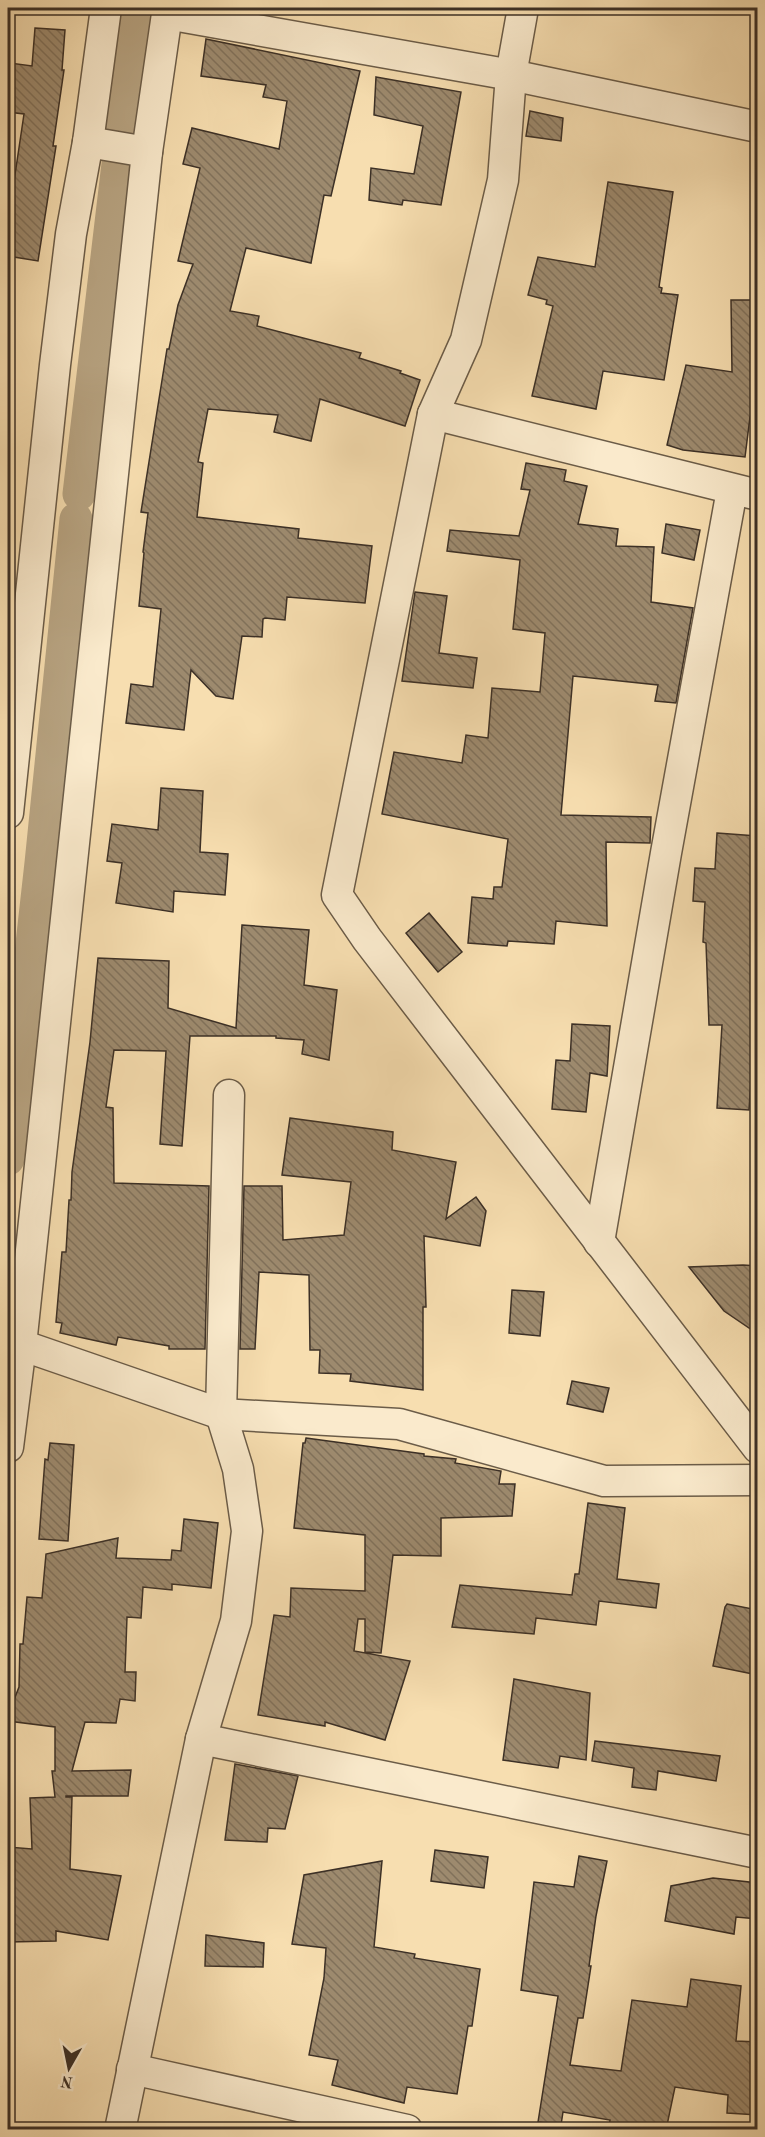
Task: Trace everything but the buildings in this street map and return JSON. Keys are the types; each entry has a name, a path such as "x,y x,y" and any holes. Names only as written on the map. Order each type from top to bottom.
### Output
{"street":[{"path":"8,813 55,365 71,234 88,142 106,8"},
{"path":"523,8 511,75 501,191 466,340 434,414 337,895 367,939 758,1449"},
{"path":"8,1447 21,1345 147,152 167,11 511,75 758,127"},
{"path":"88,142 147,152"},
{"path":"434,414 745,492 666,853 599,1242"},
{"path":"120,2130 201,1739 236,1622 247,1532 238,1469 221,1414 229,1095"},
{"path":"21,1345 221,1414 399,1424 604,1481 758,1480"},
{"path":"201,1739 758,1853"},
{"path":"132,2069 407,2130"}],"waterway":[{"path":"122,124 135,8"},
{"path":"79,494 118,164"},
{"path":"8,1159 76,519"}]}
